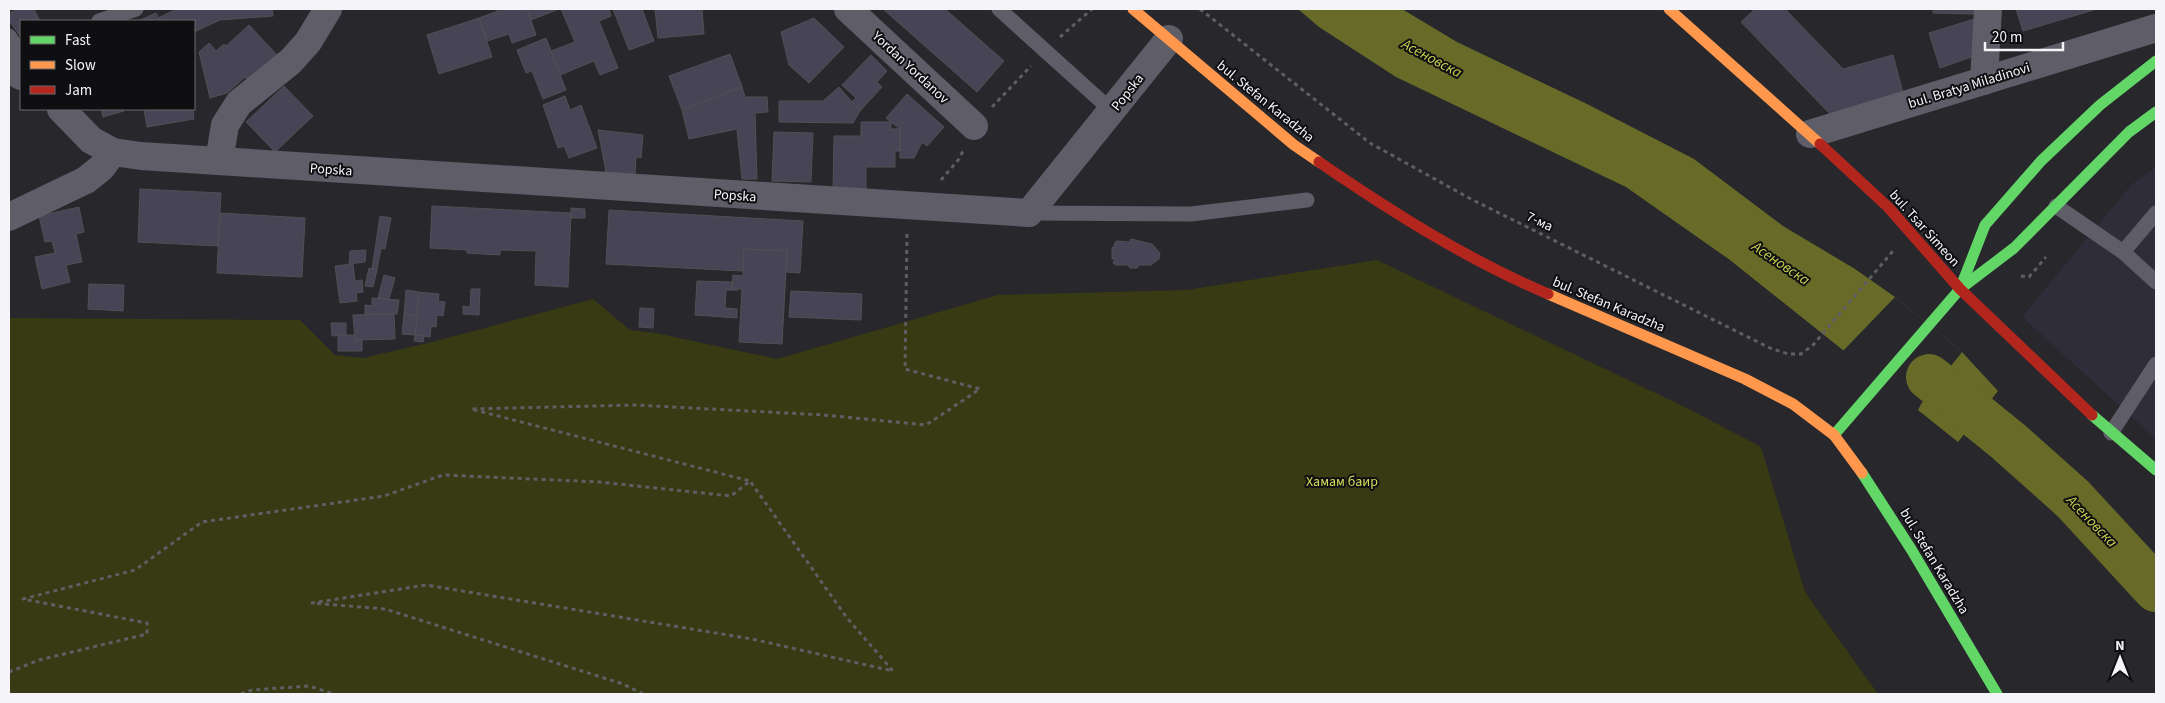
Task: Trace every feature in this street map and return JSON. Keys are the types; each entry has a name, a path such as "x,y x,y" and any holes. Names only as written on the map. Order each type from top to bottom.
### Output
{"main road":[{"name":"bul. Stefan Karadzha","path":"1133,9 1294,145 1402,218 1510,278 1745,379 1793,404 1834,435 1855,462 1911,549 1997,694"},
{"name":"bul. Tsar Simeon","path":"1673,10 1888,207 1960,289 2111,433 2156,470"},
{"path":"1960,289 1985,225 2048,155 2100,106 2156,61"},
{"path":"1834,435 1960,289 2014,248 2129,132 2156,112"}],"street":[{"path":"219,161 225,125 239,103 291,61 308,42 328,9"},
{"name":"Yordan Yordanov","path":"848,9 974,126"},
{"path":"1984,80 1988,9"},
{"name":"bul. Bratya Miladinovi","path":"1810,134 2156,28"},
{"name":"Popska","path":"113,152 219,161 1029,213 1169,39"},
{"path":"9,217 86,180 101,168 113,152 91,140 62,110"}],"lane":[{"path":"103,20 136,9"},
{"path":"999,9 1112,111"},
{"path":"1029,213 1191,214 1307,200"},
{"path":"2056,206 2123,252 2156,282"},
{"path":"2123,252 2156,213"},
{"path":"2111,433 2156,364"}],"path":[{"name":"7-ма","path":"1200,9 1370,143 1469,198 1770,348 1788,354 1801,354 1813,346 1873,272"},
{"path":"643,694 623,684 384,609 312,603 426,585 752,639 892,671 846,618 750,481 471,409 635,405 824,415 926,425 980,389 905,369 908,206 946,176 958,159 974,126"},
{"path":"9,672 39,660 148,634 146,623 23,599 135,570 202,522 384,496 443,475 599,482 731,496 750,481"},
{"path":"241,694 252,690 309,686 334,694"}],"shaded area":[{"path":"2156,167 2156,439 2022,317 2131,185"}],"green space":[{"name":"Хамам баир","path":"1377,260 1691,410 1761,447 1805,592 1878,694 9,694 9,318 300,320 335,355 363,358 432,342 593,299 630,330 656,333 777,359 998,295 1186,290"}],"water":[{"path":"1298,9 1402,9 1457,42 1587,104 1694,159 1783,226 1855,269 1895,297 1962,352 1998,391 1958,442 1730,260 1626,187 1396,77 1319,27"}],"pier":[{"path":"1895,297 1962,352 1921,404 1917,412 1842,352"}],"building":[{"path":"19,9 34,9 40,20 20,20 20,36 9,21 9,13"},
{"path":"177,9 272,9 273,16 220,20 195,32 195,20 159,20 158,18"},
{"path":"497,9 527,9 536,35 512,43 509,34 487,41 479,18 498,11"},
{"path":"527,9 559,9 531,20"},
{"path":"561,9 609,9 611,16 599,21 618,68 600,75 594,61 560,75 551,51 575,42"},
{"path":"613,9 642,9 654,41 629,50"},
{"path":"655,9 702,9 704,34 658,38"},
{"path":"883,9 945,9 1004,61 977,92"},
{"path":"1755,9 1785,9 1843,69 1893,55 1903,93 1830,114 1741,22"},
{"path":"1933,9 1974,9 1974,14 1933,13"},
{"path":"2016,9 2097,9 2023,31"},
{"path":"156,13 160,20 140,20"},
{"path":"1981,17 1983,53 1940,68 1929,33"},
{"path":"479,18 492,57 439,74 427,35"},
{"path":"814,18 844,47 809,83 789,65 781,32"},
{"path":"249,25 278,56 249,81 245,77 227,93 210,98 199,52 209,43 216,51 224,44 226,46"},
{"path":"546,38 566,90 543,99 532,71 526,73 517,50"},
{"path":"730,54 742,87 682,110 669,76"},
{"path":"871,55 887,71 877,82 882,87 860,111 852,102 856,98 842,85"},
{"path":"284,86 313,116 275,152 246,122"},
{"path":"742,87 745,97 767,97 768,112 755,113 757,179 742,179 737,129 689,139 682,110"},
{"path":"839,87 860,111 853,123 779,122 779,101 823,101"},
{"path":"907,94 944,127 927,146 922,142 914,158 900,158 900,129 886,118"},
{"path":"565,96 570,110 581,105 597,148 569,158 564,146 558,148 543,105"},
{"path":"101,110 124,111 103,117"},
{"path":"144,110 193,110 194,119 147,127"},
{"path":"861,122 891,122 891,129 900,129 900,151 895,151 895,167 866,167 866,192 833,192 834,136 861,136"},
{"path":"598,130 643,135 641,158 636,157 635,175 606,172"},
{"path":"774,132 813,133 811,182 772,181"},
{"path":"140,189 221,193 218,246 138,242"},
{"path":"432,206 571,213 568,287 535,285 536,251 500,250 500,255 467,253 467,250 430,248"},
{"path":"79,207 84,232 76,234 82,262 66,265 70,282 42,289 35,257 55,253 52,241 45,242 39,216"},
{"path":"571,208 585,209 585,218 571,218"},
{"path":"609,210 803,221 800,273 786,272 787,251 744,249 743,271 606,264"},
{"path":"220,213 305,218 302,277 217,273"},
{"path":"380,216 391,218 385,249 381,248 377,270 372,269"},
{"path":"1131,239 1152,244 1160,253 1159,259 1151,265 1139,265 1137,268 1113,263 1115,259 1112,259 1112,247 1116,247 1114,245 1116,241 1129,242"},
{"path":"744,249 787,251 782,344 739,342 742,289 732,289 733,275 743,276"},
{"path":"366,250 365,262 349,264 350,251"},
{"path":"353,264 355,281 362,280 363,292 356,293 357,301 340,303 335,266"},
{"path":"369,268 377,270 373,287 365,286"},
{"path":"384,275 395,278 389,299 378,298"},
{"path":"697,281 732,282 732,289 738,290 726,290 725,308 737,309 737,318 695,315"},
{"path":"89,284 124,285 123,311 88,309"},
{"path":"471,289 480,289 479,315 463,314 463,306 470,307"},
{"path":"406,290 419,292 417,316 404,314"},
{"path":"791,291 862,294 861,320 789,317"},
{"path":"419,292 439,294 438,301 445,302 443,316 437,315 436,327 431,326 430,337 415,335"},
{"path":"372,298 399,300 397,314 365,314 365,305 372,306"},
{"path":"640,308 654,309 653,328 639,327"},
{"path":"394,314 395,339 355,340 353,315"},
{"path":"404,314 417,316 415,335 402,334"},
{"path":"331,323 346,323 346,335 332,336"},
{"path":"338,335 355,335 355,340 362,340 362,351 338,351"},
{"path":"415,335 424,336 423,342 414,341"}],"waterway":[{"name":"Асеновска","path":"1929,377 2008,441 2073,499 2156,589"}],"traffic: fast":[{"path":"1960,289 1985,225 2041,161 2100,105 2156,61"},
{"path":"1834,435 1960,289 2014,248 2129,132 2156,112"},
{"path":"2092,415 2156,470"},
{"path":"1862,473 1911,549 1997,694"}],"traffic: slow":[{"path":"1133,9 1294,145 1319,162"},
{"path":"1669,9 1820,144"},
{"path":"1548,294 1745,379 1793,404 1834,435 1862,473"}],"traffic: jam":[{"path":"1820,144 1888,207 1960,289 2092,415"},
{"path":"1319,162 1430,234 1488,266 1548,294"}]}
